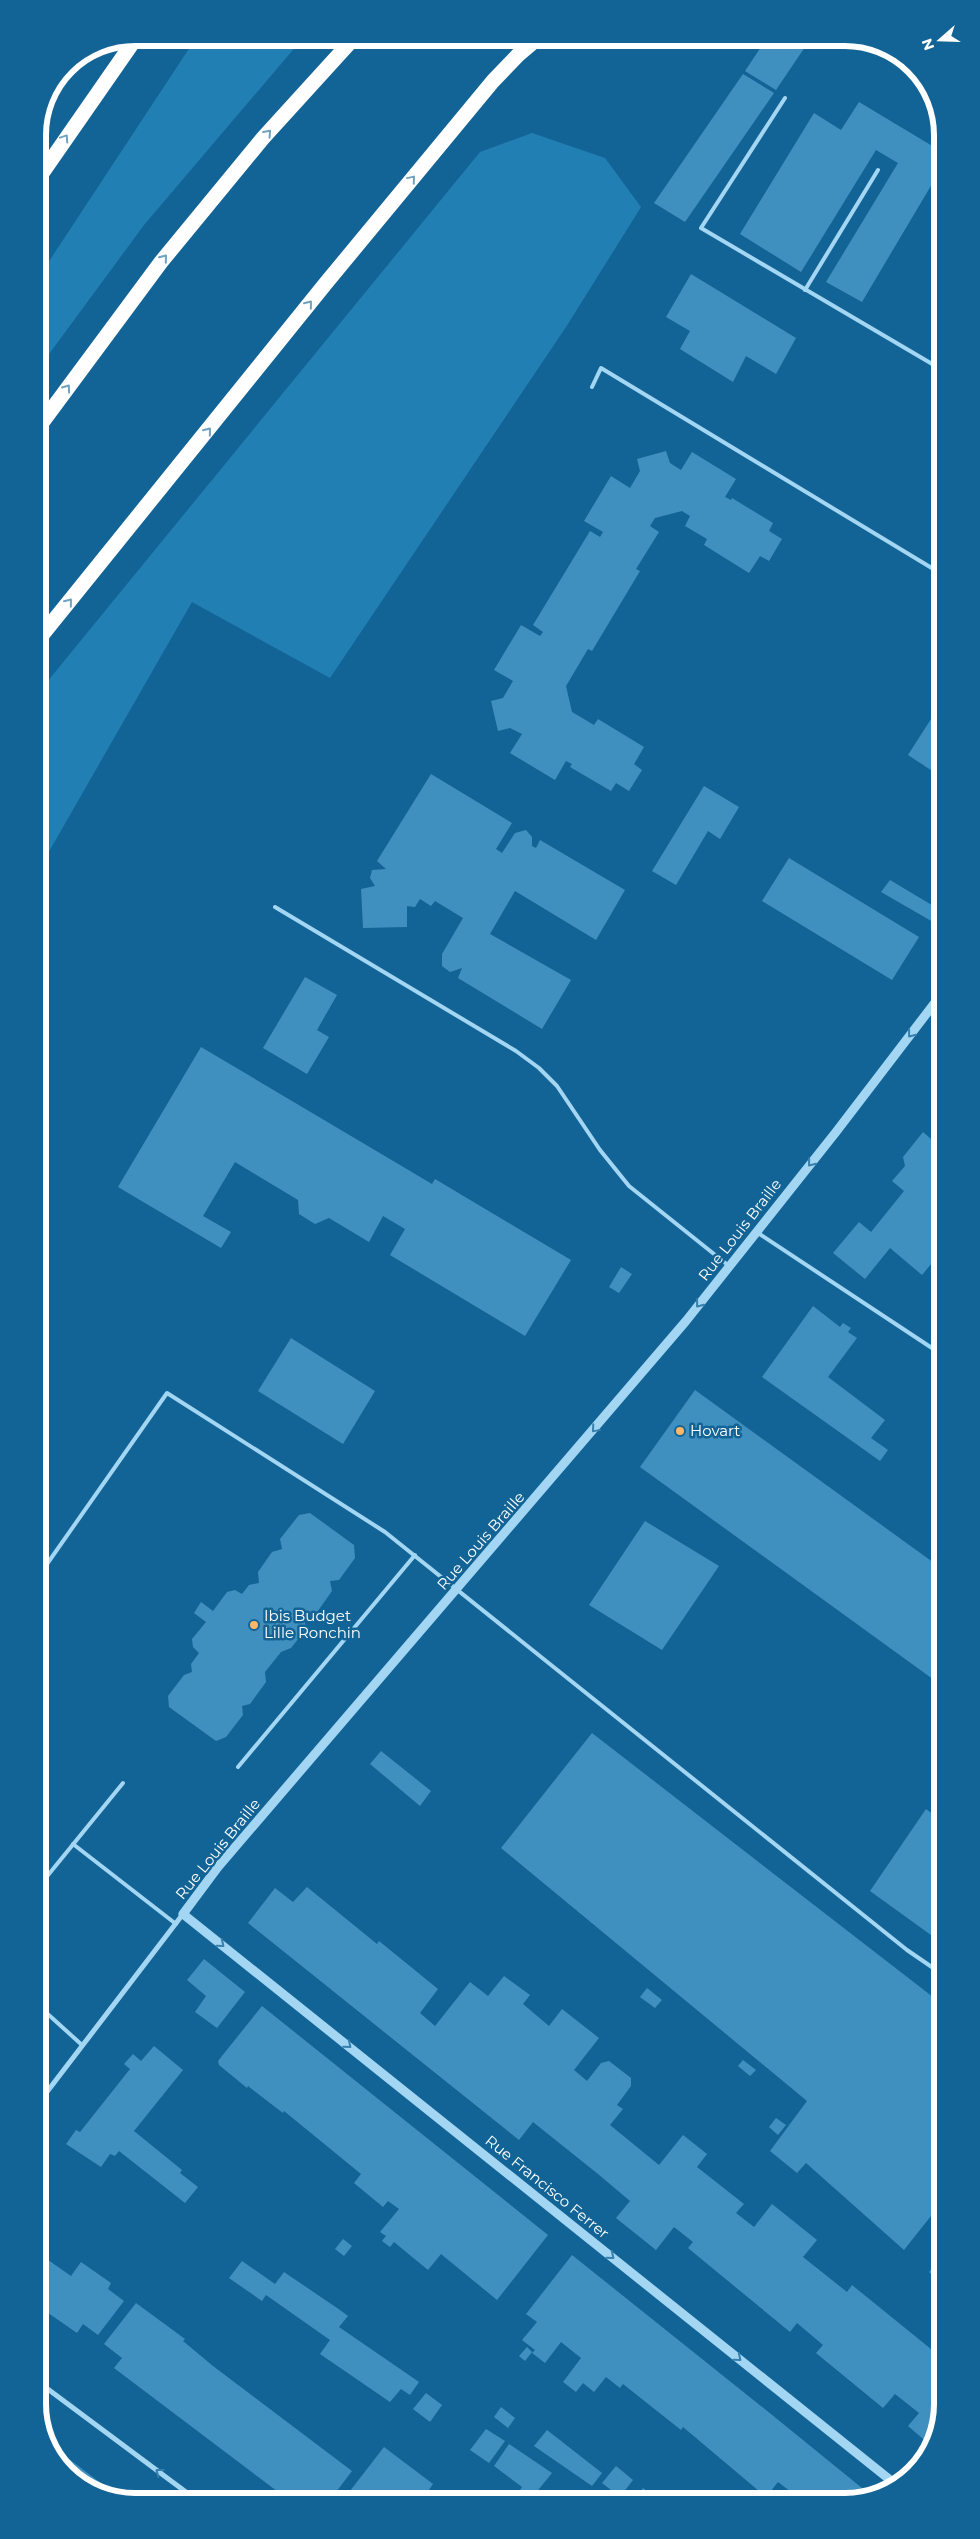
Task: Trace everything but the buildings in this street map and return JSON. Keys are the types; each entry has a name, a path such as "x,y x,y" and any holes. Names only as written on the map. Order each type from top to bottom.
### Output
{"highway":[{"path":"46,167 130,46"},
{"path":"46,417 161,262 264,138 347,46"},
{"path":"46,630 326,283 487,88 529,46"}],"street":[{"name":"Rue Louis Braille","path":"46,2093 218,1867 583,1443 729,1266 836,1132 934,1004"},
{"name":"Rue Francisco Ferrer","path":"183,1914 890,2480"},
{"path":"46,2388 187,2493"}],"lane":[{"path":"785,98 700,228 934,365"},
{"path":"805,290 878,170"},
{"path":"592,387 601,368 934,569"},
{"path":"275,907 516,1051 539,1068 571,1104 600,1150 629,1186 729,1266"},
{"path":"756,1231 934,1349"},
{"path":"46,1565 167,1393 354,1510 415,1555 456,1591 907,1950 934,1969"},
{"path":"238,1767 415,1555"},
{"path":"46,1878 122,1783"},
{"path":"73,1844 176,1924"},
{"path":"46,2012 82,2045"}],"shaded area":[{"path":"191,46 296,46 144,225 46,358 46,266"},
{"path":"532,133 605,158 641,207 566,327 330,678 192,602 46,857 46,683 480,152"}],"place":[{"name":"Hovart","path":"680,1431"},
{"name":"Ibis Budget Lille Ronchin","path":"254,1625"}]}
